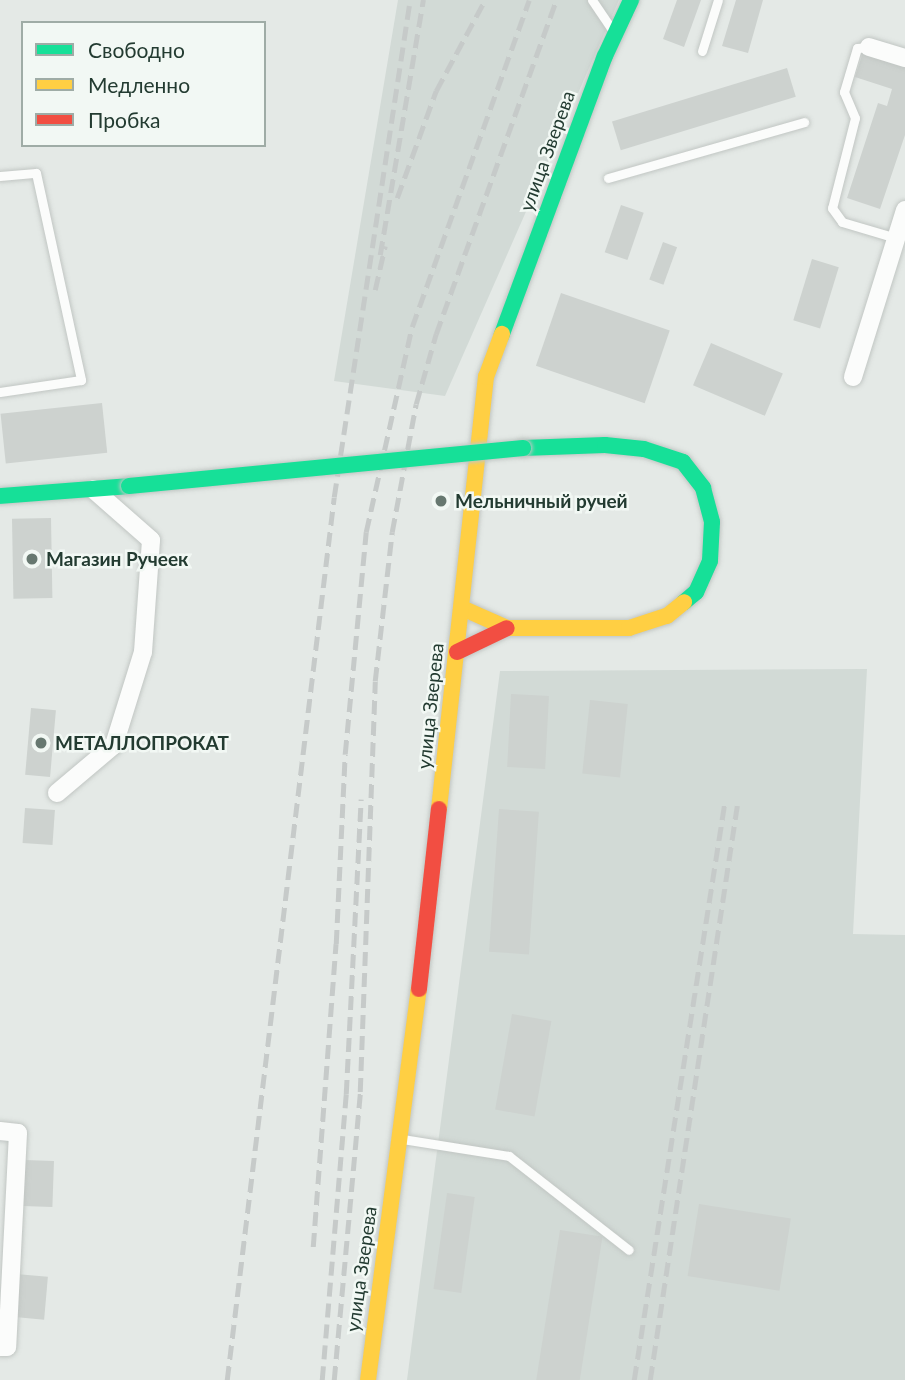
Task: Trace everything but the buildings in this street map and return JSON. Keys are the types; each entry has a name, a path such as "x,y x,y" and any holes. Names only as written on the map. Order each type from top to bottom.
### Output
{"main road":[{"name":"улица Зверева","path":"368,1380 401,1139 486,377 605,55 631,0"},
{"path":"0,496 523,448 605,445 644,449 684,462 703,488 712,522 710,561 696,592 667,616 629,628 507,628 462,608"},
{"path":"457,652 507,628"}],"street":[{"path":"869,47 905,58"},
{"path":"853,377 905,210"},
{"path":"57,793 114,745 143,652 151,540 93,489"},
{"path":"0,1131 18,1133 7,1347 0,1347"}],"lane":[{"path":"593,0 615,35"},
{"path":"702,51 718,0"},
{"path":"869,47 857,48 844,92 855,118 832,208 842,222 896,237"},
{"path":"608,178 804,122"},
{"path":"0,176 36,173 81,380 0,392"},
{"path":"401,1139 509,1156 629,1250"}],"shaded area":[{"path":"398,0 619,0 445,396 334,381"},
{"path":"867,669 853,934 905,935 905,1380 407,1380 500,671"}],"railway":[{"path":"227,1380 334,497 410,0"},
{"path":"380,255 423,0"},
{"path":"397,198 436,91 485,0"},
{"path":"313,1247 336,944 345,754 366,532 412,327 529,0"},
{"path":"334,1380 360,1092 375,681 392,532 416,404 436,334 556,0"},
{"path":"375,290 385,246"},
{"path":"322,1380 346,1094 361,799"},
{"path":"634,1380 725,800"},
{"path":"650,1380 737,806"}],"traffic: fast":[{"path":"502,334 605,56 631,0"},
{"path":"523,448 605,445 644,449 683,462 703,488 712,522 710,561 696,592 684,602"},
{"path":"129,486 523,448"},
{"path":"0,496 129,486"}],"traffic: slow":[{"path":"439,809 486,377 502,334"},
{"path":"462,608 507,628 629,628 667,616 684,602"},
{"path":"368,1380 419,989"}],"traffic: jam":[{"path":"457,652 507,628"},
{"path":"419,989 439,809"}],"place":[{"name":"Мельничный ручей","path":"441,501"},
{"name":"Магазин Ручеек","path":"32,559"},
{"name":"МЕТАЛЛОПРОКАТ","path":"41,743"}]}
